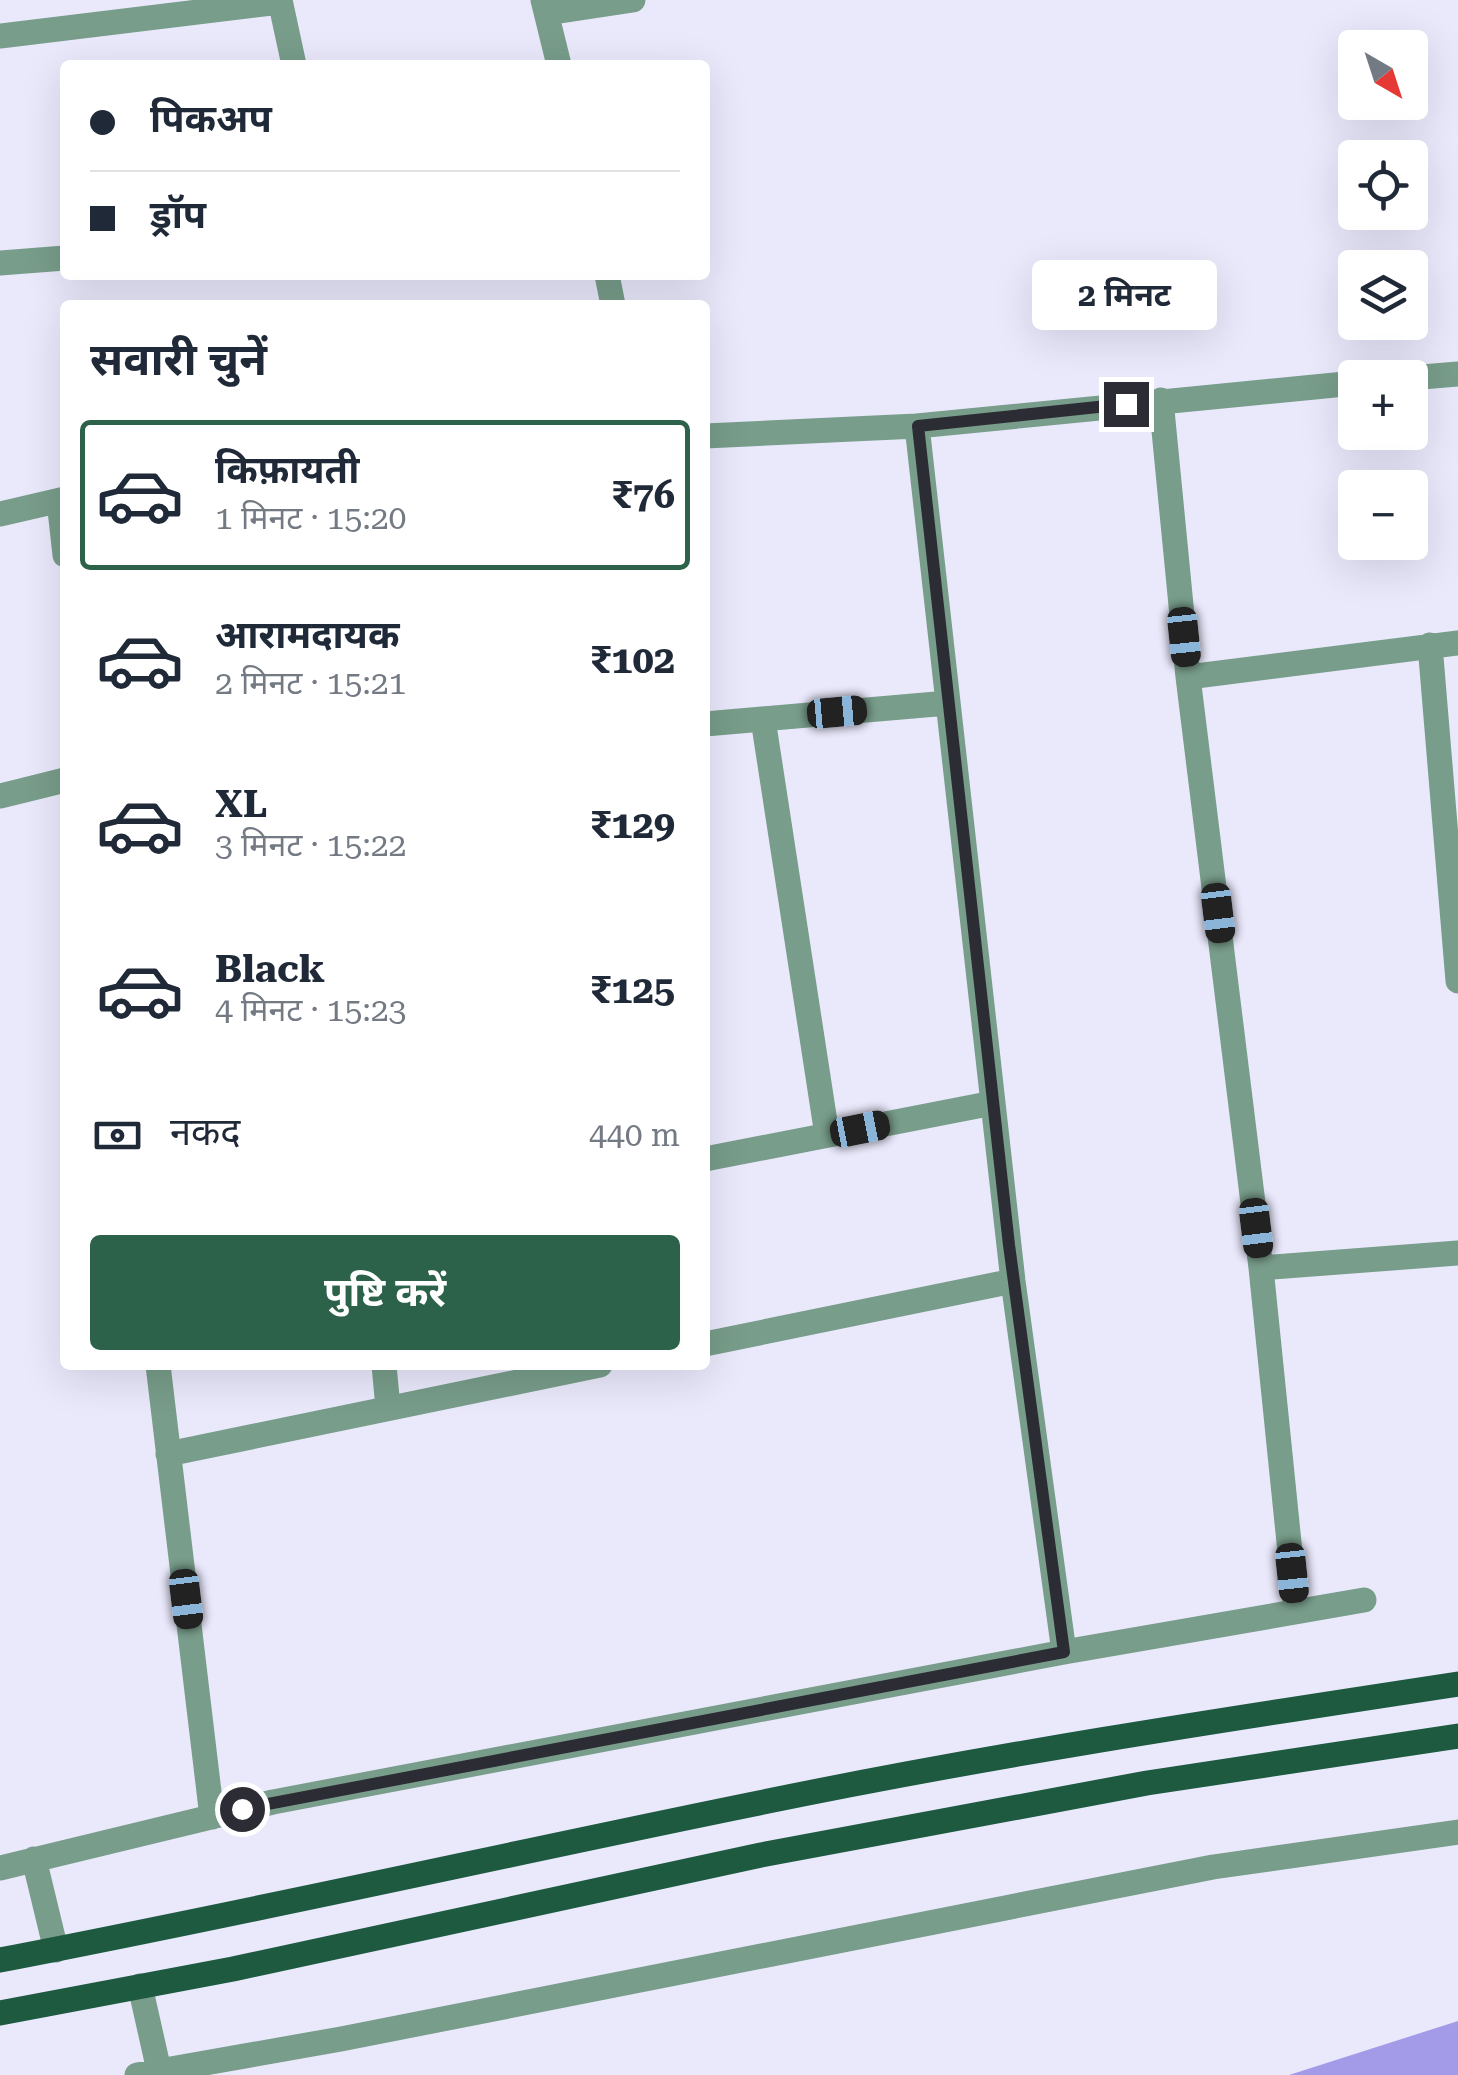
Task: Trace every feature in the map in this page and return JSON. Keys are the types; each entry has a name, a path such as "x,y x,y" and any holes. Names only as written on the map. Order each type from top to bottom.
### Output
{"main road":[{"path":"0,1960 223,1918 771,1800 1138,1732 1458,1684"},
{"path":"0,2013 761,1854 1147,1783 1458,1736"}],"street":[{"path":"558,60 545,7 633,0"},
{"path":"0,36 280,1 293,60"},
{"path":"0,263 60,258"},
{"path":"1428,376 1458,374"},
{"path":"710,436 918,426 1338,384"},
{"path":"1161,400 1188,676 1262,1268 1296,1611"},
{"path":"918,426 1013,1281 1064,1652"},
{"path":"0,514 60,500"},
{"path":"1188,676 1458,643"},
{"path":"1430,645 1458,981"},
{"path":"710,724 948,703"},
{"path":"763,719 827,1135"},
{"path":"0,796 60,781"},
{"path":"710,1158 993,1103"},
{"path":"1262,1268 1458,1253"},
{"path":"710,1343 1013,1281"},
{"path":"159,1370 212,1816"},
{"path":"384,1370 388,1408"},
{"path":"168,1454 575,1370"},
{"path":"0,1868 273,1802 1064,1652 1364,1600"},
{"path":"140,1986 152,2074 1214,1867 1458,1832"},
{"path":"34,1859 56,1950"}],"shaded area":[{"path":"1458,2021 1458,2075 1289,2075"}],"route":[{"path":"242,1809 1064,1652 1009,1245 918,426 1126,404"}]}
